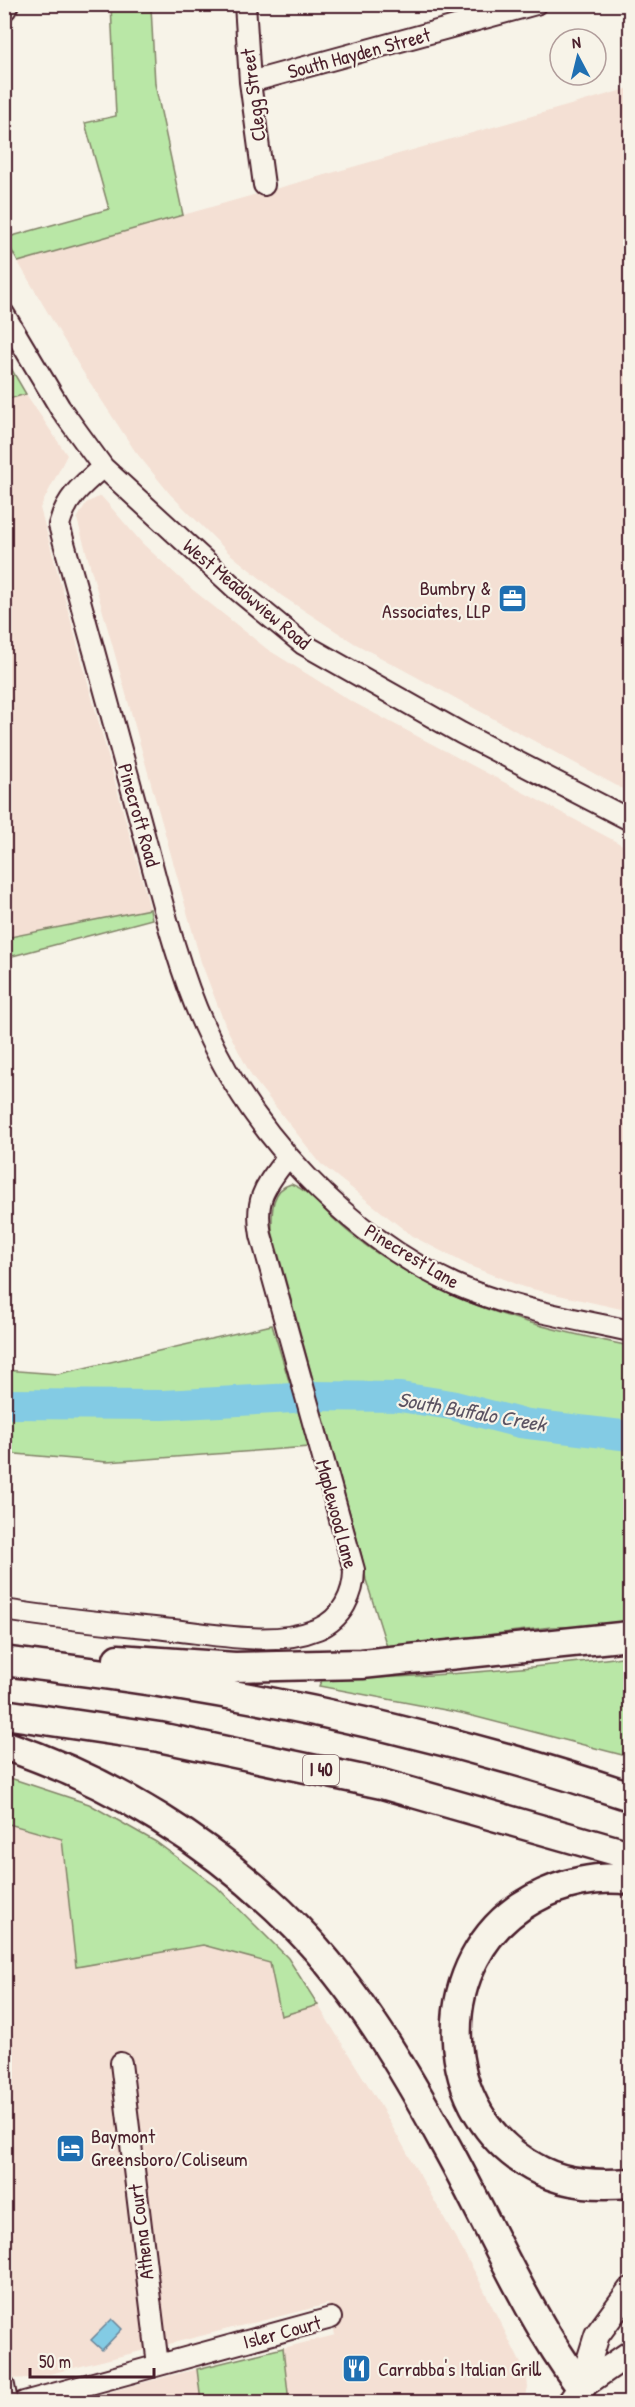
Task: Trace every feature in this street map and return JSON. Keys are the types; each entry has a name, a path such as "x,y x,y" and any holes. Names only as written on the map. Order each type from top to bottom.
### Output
{"highway":[{"path":"4,1650 235,1667 339,1665 547,1647 630,1636"},
{"path":"4,1661 175,1684 372,1724 513,1761 630,1796"},
{"name":"I 40","path":"4,1714 159,1737 348,1776 562,1834 630,1855"},
{"path":"4,1745 89,1779 144,1809 201,1845 296,1927 342,1983 386,2043 446,2146 579,2398"},
{"path":"630,1880 586,1881 552,1888 505,1916 471,1963 460,1996 455,2030 459,2060 470,2096 482,2118 504,2144 540,2171 565,2180 603,2184 630,2183"}],"main road":[{"path":"579,2398 597,2335 630,2290"},
{"path":"579,2398 630,2353"}],"street":[{"name":"Clegg Street","path":"244,4 250,82 264,184"},
{"name":"South Hayden Street","path":"250,82 536,4"},
{"name":"West Meadowview Road","path":"4,314 60,408 103,467 236,590 303,644 461,734 630,820"},
{"name":"Pinecroft Road","path":"103,467 76,490 63,509 59,525 171,930 204,1025 232,1079 288,1156"},
{"name":"Pinecrest Lane","path":"288,1156 322,1194 361,1227 453,1283 505,1303 630,1331"},
{"name":"Maplewood Lane","path":"4,1610 81,1621 279,1638 321,1628 339,1613 349,1600 354,1586 354,1570 264,1246 257,1213 266,1186 288,1156"},
{"name":"Athena Court","path":"121,2063 158,2365"},
{"name":"Isler Court","path":"24,2403 331,2318"},
{"path":"4,2386 7,2403"}],"shaded area":[{"path":"630,88 630,793 354,643 282,596 229,553 170,494 135,451 81,369 18,262"},
{"path":"26,394 67,455 40,508 150,909 5,938 4,400"},
{"path":"101,496 143,544 193,590 267,649 349,700 630,849 630,1311 523,1287 470,1266 412,1236 321,1164 252,1077 226,1027 201,962 77,519 86,503"},
{"path":"4,1823 62,1839 76,1967 203,1945 270,1963 281,2016 318,2005 376,2098 476,2274 527,2376 528,2388 522,2402 289,2402 283,2348 335,2335 328,2304 34,2378 5,2379"},
{"path":"197,2369 201,2402 76,2402 130,2386"}],"green space":[{"path":"111,5 151,7 155,84 183,215 18,262 5,238 109,209 85,123 116,116"},
{"path":"5,358 26,394 4,400"},
{"path":"150,909 152,919 5,958 5,938"},
{"path":"291,1184 310,1195 341,1226 371,1249 412,1275 442,1290 533,1324 630,1346 630,1624 601,1627 551,1627 387,1647 366,1580 362,1557 272,1231 272,1210 276,1197 279,1191"},
{"path":"272,1325 309,1447 107,1462 5,1453 5,1370 58,1374"},
{"path":"630,1656 630,1757 461,1713 319,1686 322,1679 476,1672"},
{"path":"4,1776 89,1804 156,1842 217,1887 288,1958 318,2005 281,2016 270,1963 203,1945 76,1967 62,1839 5,1823"},
{"path":"283,2348 289,2402 201,2402 197,2369"}],"water":[{"path":"112,2319 122,2329 102,2350 91,2340"}],"waterway":[{"name":"South Buffalo Creek","path":"312,1396 400,1397 451,1405 520,1423 630,1436"},
{"name":"South Buffalo Creek","path":"4,1404 163,1405 293,1398"}],"place":[{"name":"Bumbry & Associates, LLP","path":"512,599"},
{"name":"Baymont Greensboro/Coliseum","path":"70,2148"},
{"name":"Carrabba's Italian Grill","path":"357,2369"}]}
